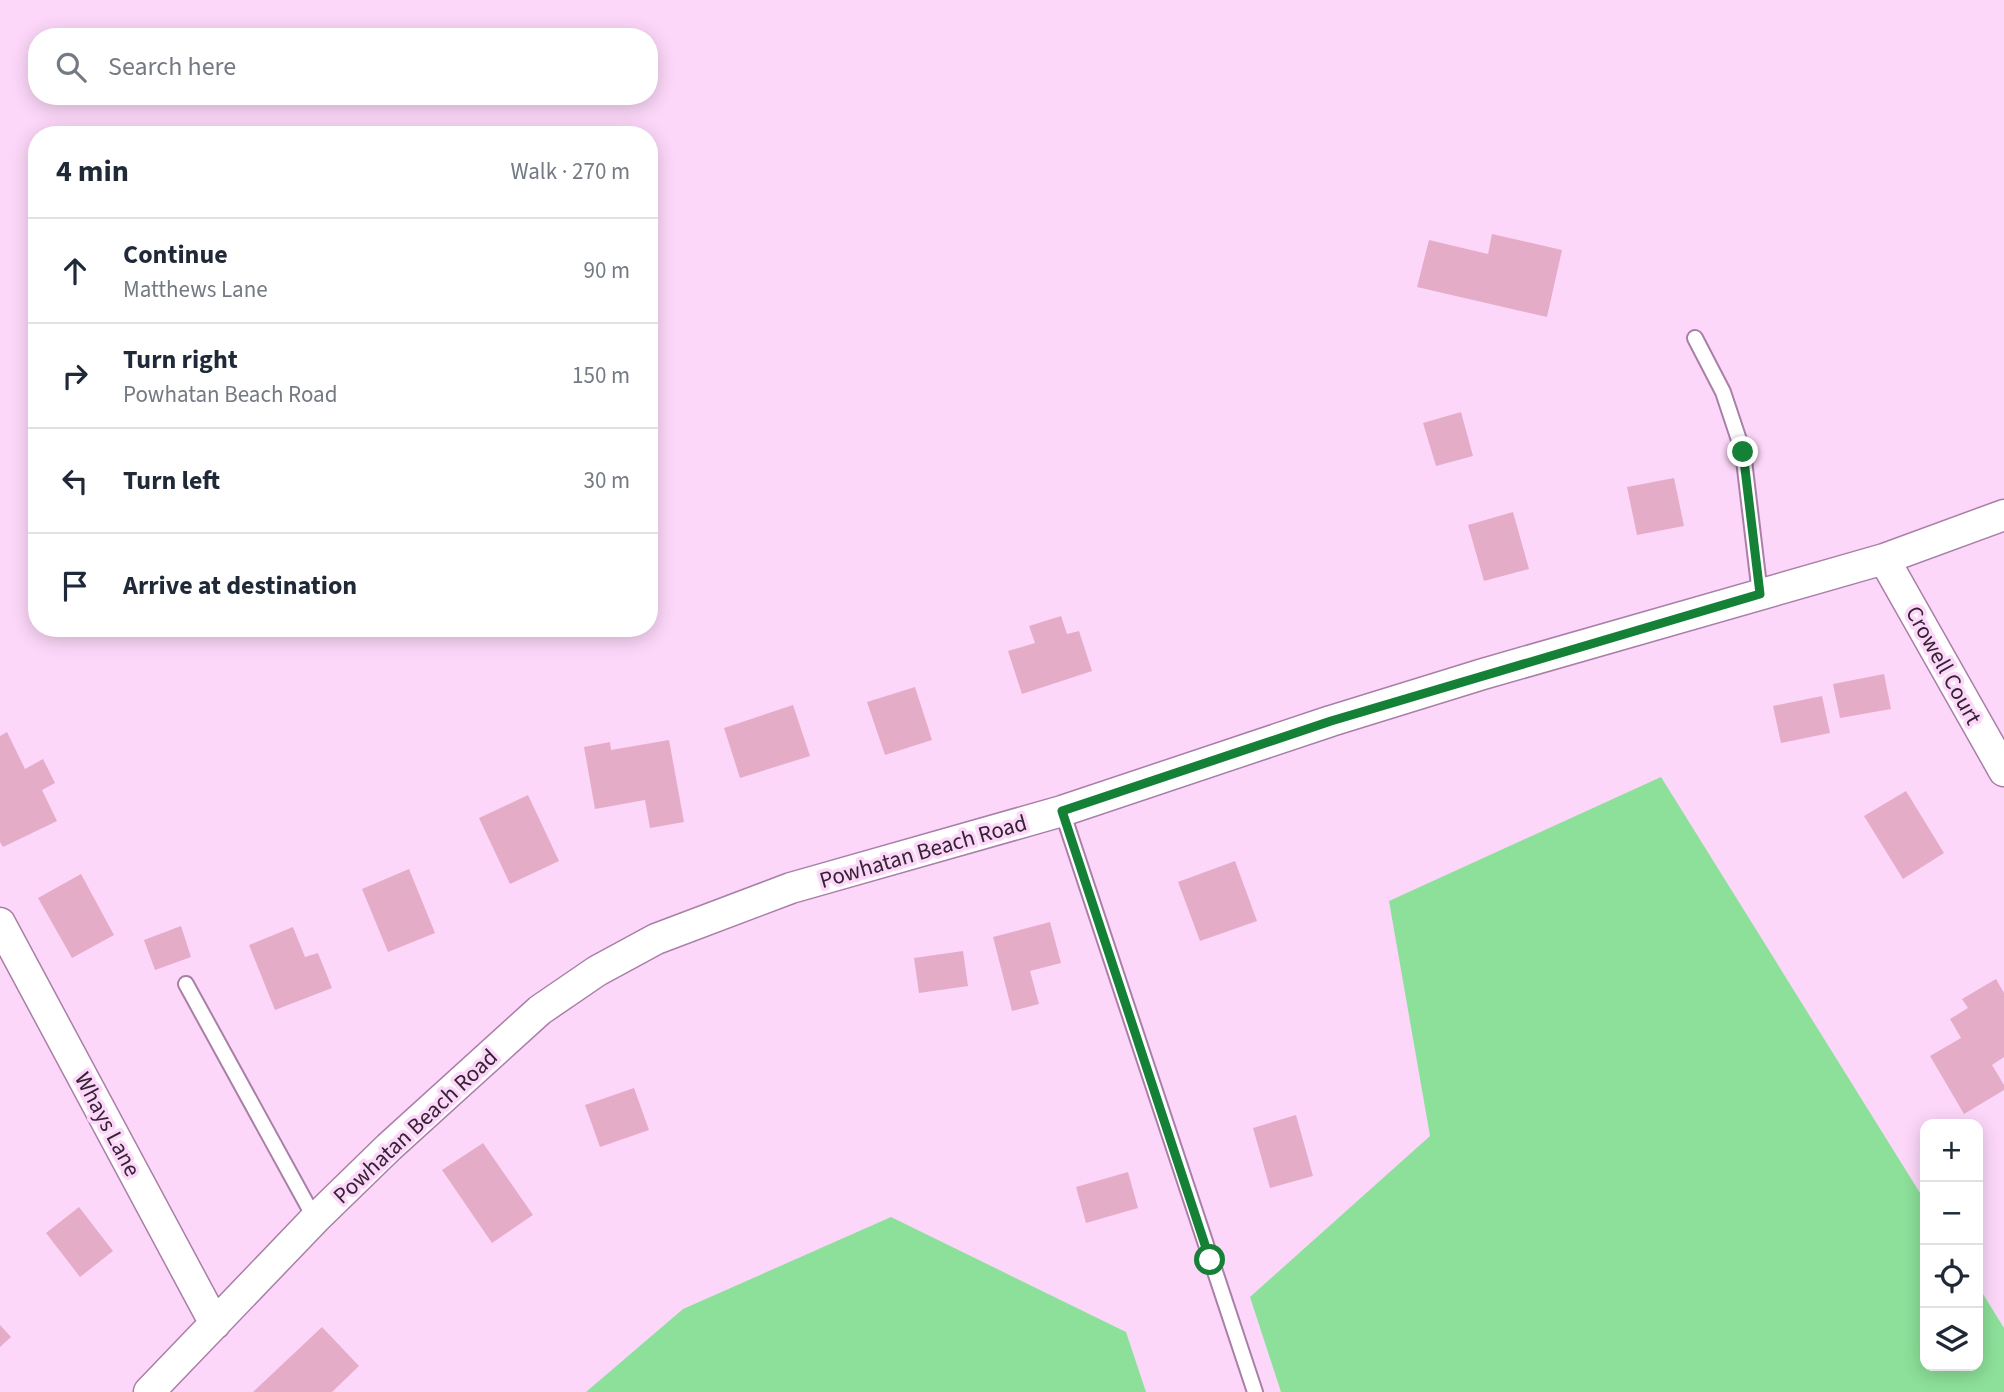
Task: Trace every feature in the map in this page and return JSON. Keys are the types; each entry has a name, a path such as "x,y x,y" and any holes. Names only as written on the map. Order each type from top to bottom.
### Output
{"street":[{"name":"Powhatan Beach Road","path":"149,1392 388,1147 540,1010 597,971 656,939 791,888 1062,811 1331,721 1884,559 2004,515"},
{"name":"Crowell Court","path":"1884,559 2004,771"},
{"name":"Whays Lane","path":"0,923 215,1324"}],"lane":[{"path":"1695,338 1723,392 1743,452 1760,594"},
{"path":"1062,811 1255,1392"},
{"path":"186,984 315,1219"}],"green space":[{"path":"1661,777 1920,1193 1920,1371 1983,1371 1983,1294 2004,1328 2004,1392 1281,1392 1250,1297 1430,1136 1389,901"},
{"path":"891,1217 1126,1332 1146,1392 586,1392 683,1309"}],"building":[{"path":"1492,234 1562,250 1547,317 1417,287 1429,240 1488,254"},
{"path":"1461,412 1473,456 1436,466 1423,423"},
{"path":"1674,478 1684,526 1637,535 1627,487"},
{"path":"1513,512 1529,569 1484,581 1468,525"},
{"path":"1061,616 1067,634 1079,631 1092,671 1022,694 1008,651 1035,643 1029,626"},
{"path":"1884,674 1891,709 1840,718 1833,684"},
{"path":"915,687 932,740 885,755 867,702"},
{"path":"1822,696 1830,733 1781,743 1773,706"},
{"path":"793,705 810,756 740,778 724,728"},
{"path":"7,732 25,769 43,759 55,783 42,790 57,821 3,847 0,842 0,736"},
{"path":"669,740 684,822 650,828 645,800 595,809 584,747 610,742 611,750"},
{"path":"1906,791 1944,853 1903,879 1864,816"},
{"path":"528,795 559,861 510,884 479,818"},
{"path":"1235,861 1257,921 1200,941 1178,882"},
{"path":"409,869 435,933 388,952 362,889"},
{"path":"81,874 114,935 72,958 38,898"},
{"path":"1050,922 1061,963 1030,971 1039,1004 1012,1011 993,937"},
{"path":"181,926 191,957 155,970 144,940"},
{"path":"293,927 305,957 318,953 332,988 275,1010 249,945"},
{"path":"963,951 968,986 919,993 914,958"},
{"path":"1996,979 2004,993 2004,1057 1992,1065 2004,1085 2004,1090 1964,1114 1930,1056 1961,1038 1950,1019 1968,1008 1962,999"},
{"path":"634,1088 649,1130 600,1147 585,1105"},
{"path":"1296,1115 1313,1176 1270,1188 1253,1128"},
{"path":"483,1143 533,1215 492,1243 442,1170"},
{"path":"1128,1172 1138,1208 1086,1223 1076,1187"},
{"path":"79,1207 113,1251 80,1277 46,1233"},
{"path":"0,1325 11,1337 0,1347"},
{"path":"322,1327 359,1366 332,1392 253,1392"}],"route":[{"path":"1210,1260 1062,811 1331,721 1760,594 1743,452"}]}
